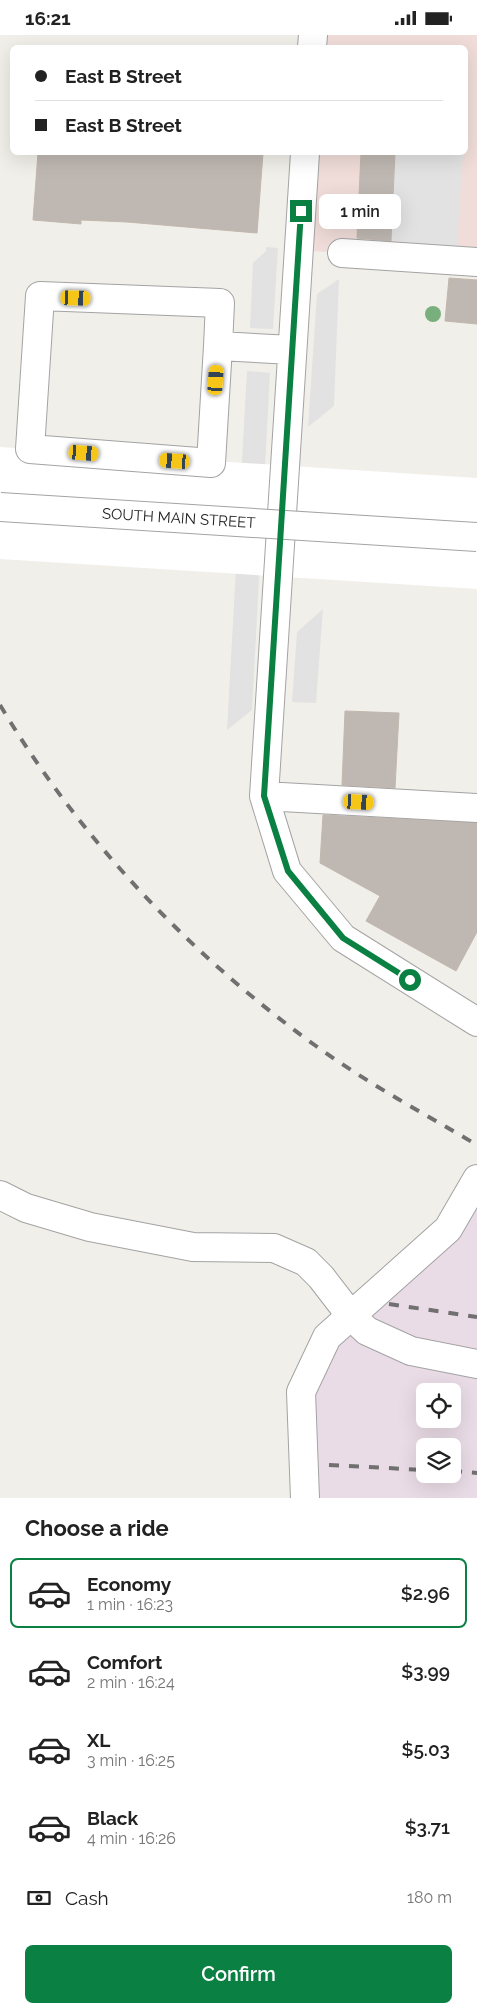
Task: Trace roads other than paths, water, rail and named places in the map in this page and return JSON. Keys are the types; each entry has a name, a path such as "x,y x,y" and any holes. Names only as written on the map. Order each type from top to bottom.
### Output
{"street":[{"path":"305,155 264,796 288,871 343,938 477,1022"},
{"path":"342,253 477,262"},
{"path":"40,297 220,303 218,347 211,463 30,449 40,297"},
{"path":"218,347 292,350"},
{"name":"SOUTH MAIN STREET","path":"0,507 477,537"},
{"path":"264,796 477,808"},
{"path":"305,1498 301,1392 327,1337 448,1229 477,1179"},
{"path":"0,1195 26,1208 90,1227 193,1247 274,1248 306,1262 321,1277 351,1316 367,1331 411,1351 477,1364"}],"railway":[{"path":"0,705 31,754 65,802 102,848 141,892 225,973 270,1011 335,1060 477,1145"},
{"path":"389,1304 477,1317"},
{"path":"329,1465 416,1470"},
{"path":"461,1472 477,1473"}]}
